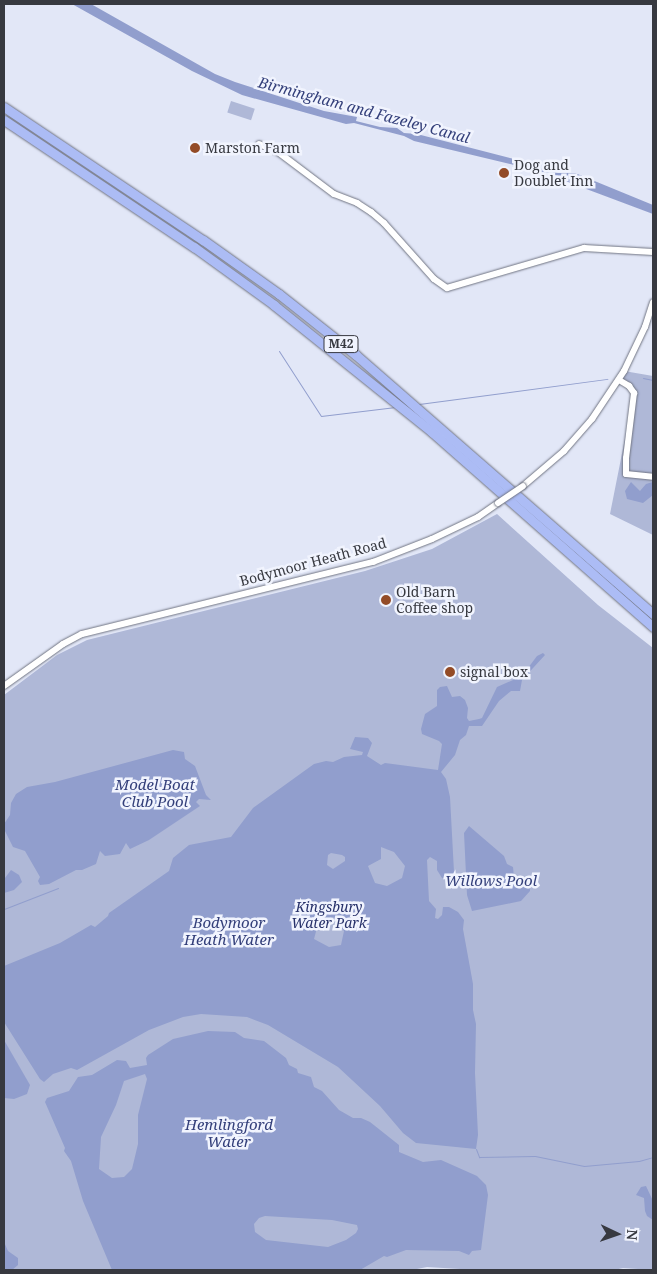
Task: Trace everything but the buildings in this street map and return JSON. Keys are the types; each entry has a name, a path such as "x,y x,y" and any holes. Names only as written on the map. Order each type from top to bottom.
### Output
{"highway":[{"name":"M42","path":"4,107 203,240 279,294 356,355 653,614"},
{"name":"M42","path":"4,120 194,248 281,311 432,432 653,627"}],"street":[{"path":"259,144 278,152 334,194 371,212 384,223 434,279 447,288 584,248 653,252"},
{"name":"Bodymoor Heath Road","path":"4,686 48,653 82,634 372,562 432,540 478,517 547,467 581,433 619,380 634,352 653,302"},
{"path":"619,380 629,386 634,393 626,458 626,474 653,477"}],"green space":[{"path":"231,101 255,109 251,120 227,112"},
{"path":"624,371 653,376 653,535 610,514 634,393 619,380"},
{"name":"Kingsbury Water Park","path":"497,514 598,605 653,648 653,1270 623,1268 614,1270 476,1270 427,1267 412,1270 4,1270 4,695 57,655 87,640 365,571 432,549"}],"water":[{"path":"72,4 91,4 215,74 235,82 324,111 357,117 356,121 380,127 397,128 404,133 417,134 514,159 526,165 558,173 575,173 653,205 653,214 565,181 560,176 414,141 404,136 354,123 346,124 242,95 192,71"},
{"path":"631,482 640,491 646,484 653,482 653,495 643,503 627,499 625,491"},
{"name":"Bodymoor Heath Water","path":"543,653 545,655 522,680 520,691 511,691 499,701 482,726 469,726 466,735 460,740 455,755 441,772 446,779 450,797 454,872 452,885 449,887 446,880 442,878 437,870 437,861 430,857 427,860 429,901 436,909 435,918 438,919 442,915 443,907 449,907 458,912 464,920 463,929 473,984 473,1010 476,1024 475,1073 478,1135 476,1149 416,1143 403,1133 380,1106 338,1067 268,1025 247,1017 201,1014 183,1017 149,1030 77,1070 71,1068 53,1074 44,1082 40,1079 4,1022 4,966 60,943 91,925 95,927 109,913 169,871 173,858 189,845 231,837 253,808 314,764 326,761 333,762 344,757 362,755 363,752 350,749 355,737 368,738 372,743 367,756 381,765 385,763 438,770 442,744 422,734 421,729 425,714 437,706 437,690 440,687 447,686 452,697 460,696 465,700 469,721 482,718 497,687 522,676 537,656","holes":["381,847 394,852 405,866 402,878 387,886 375,883 368,866 381,859","331,853 342,855 345,857 345,861 333,869 327,865 328,855","333,917 344,931 341,945 329,947 314,939 318,924"]},
{"name":"Model Boat Club Pool","path":"173,750 184,752 185,759 195,766 206,795 211,800 199,799 196,802 200,806 149,840 130,849 126,843 120,854 105,856 100,851 96,864 82,870 76,870 49,884 40,885 38,881 40,877 25,851 13,847 4,829 4,824 10,815 11,803 16,794 27,787 55,782"},
{"name":"Willows Pool","path":"469,826 504,856 507,864 513,867 514,877 519,885 530,887 530,891 521,901 472,911 467,895 464,833"},
{"path":"11,870 19,875 22,882 14,890 4,893 5,878"},
{"name":"Hemlingford Water","path":"208,1031 235,1032 244,1038 264,1041 286,1058 289,1065 297,1069 298,1073 311,1077 314,1087 322,1091 339,1110 353,1118 361,1118 370,1122 399,1145 399,1152 423,1162 441,1160 477,1176 486,1185 488,1195 481,1250 472,1251 469,1255 459,1251 406,1250 387,1257 384,1256 360,1270 112,1270 83,1201 71,1161 64,1151 65,1148 45,1102 47,1098 69,1091 78,1077 92,1075 117,1060 126,1061 130,1068 147,1065 146,1058 148,1055 173,1039","holes":["145,1074 147,1079 138,1115 138,1144 132,1169 124,1177 112,1178 99,1169 101,1137 116,1105 124,1081","265,1216 332,1220 357,1225 358,1229 356,1233 346,1240 328,1247 266,1240 255,1232 254,1224 259,1218"]},
{"path":"4,1040 30,1085 27,1094 14,1099 4,1098"},
{"path":"646,1186 653,1201 653,1220 647,1216 644,1198 636,1195 641,1187"},
{"path":"4,1242 8,1251 18,1258 18,1265 12,1270 4,1270"}],"waterway":[{"path":"279,351 321,416 395,407"},
{"path":"643,378 653,380"},
{"path":"419,404 607,379"},
{"path":"4,909 58,888"},
{"path":"476,1149 479,1157 535,1156 584,1166 639,1161 653,1157"}],"place":[{"name":"Marston Farm","path":"195,148"},
{"name":"Dog and Doublet Inn","path":"504,173"},
{"name":"Old Barn Coffee shop","path":"386,600"},
{"name":"signal box","path":"450,672"}],"water label":[{"name":"Birmingham and Fazeley Canal","path":"364,110"}]}
